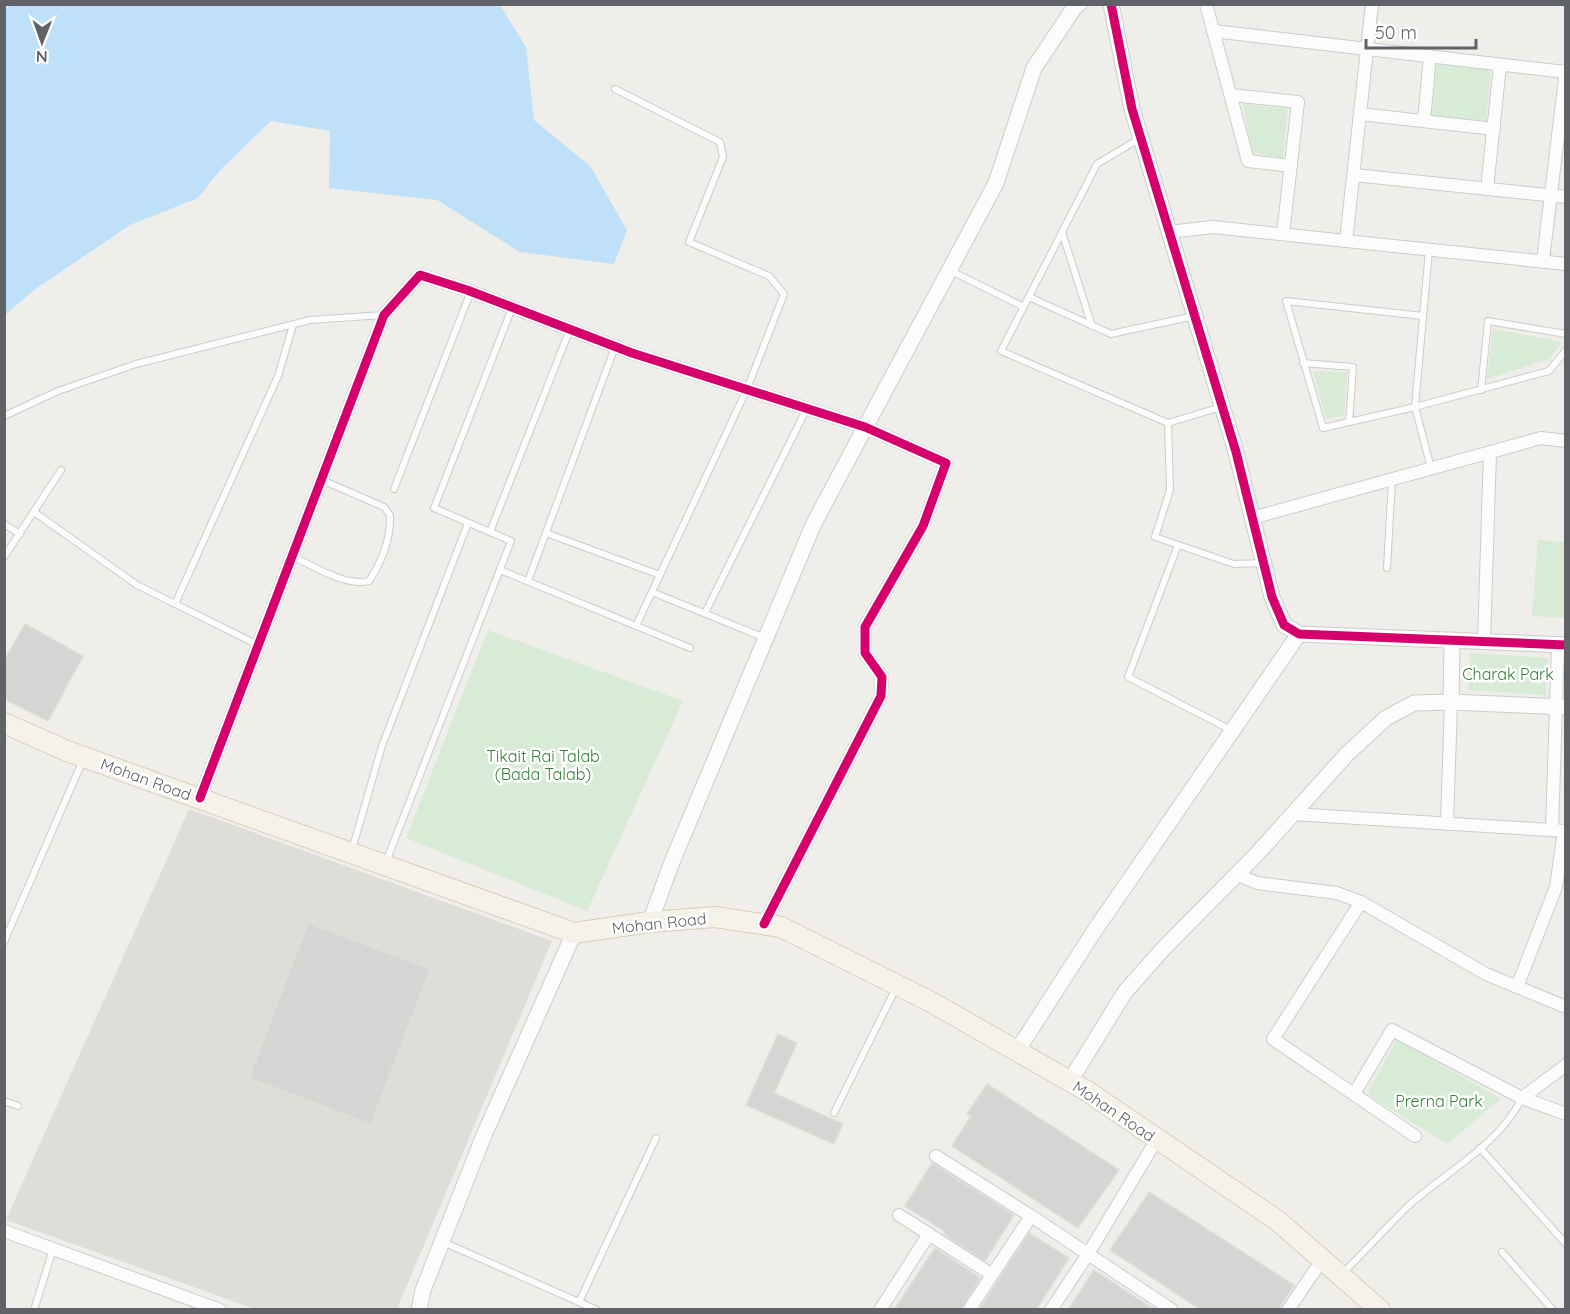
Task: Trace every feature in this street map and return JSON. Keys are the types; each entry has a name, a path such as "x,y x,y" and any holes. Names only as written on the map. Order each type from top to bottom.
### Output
{"main road":[{"name":"Mohan Road","path":"4,723 85,757 574,933 650,922 715,917 781,927 931,1002 1070,1082 1278,1221 1380,1310"}],"street":[{"path":"650,922 672,862 814,523 996,183 1034,68 1079,4"},
{"path":"1111,4 1127,88 1221,407 1272,597 1284,625 1299,634 1562,644 1561,831 1556,887 1517,987"},
{"path":"1206,4 1248,161 1291,166"},
{"path":"1346,241 1372,4"},
{"path":"1213,31 1565,71 1543,260"},
{"path":"1424,121 1430,56"},
{"path":"1487,189 1500,65"},
{"path":"1231,95 1298,102 1283,234"},
{"path":"1360,114 1494,129"},
{"path":"1354,175 1566,197"},
{"path":"1169,232 1213,227 1566,264"},
{"path":"200,798 384,315 420,275 471,291 616,346 865,427 946,463 923,526 865,627 865,653 882,677 881,696 764,924"},
{"path":"1252,518 1541,438 1566,441"},
{"path":"1484,641 1490,452"},
{"path":"1017,1051 1095,930 1299,634"},
{"path":"1446,824 1452,640"},
{"path":"1070,1082 1125,992 1347,754 1386,718 1414,703 1451,702 1561,707"},
{"path":"1293,814 1561,831"},
{"path":"1236,874 1257,883 1337,893 1361,902 1486,974 1566,1007"},
{"path":"1361,902 1273,1039 1415,1136"},
{"path":"419,1310 423,1290 484,1135 574,933"},
{"path":"1354,1094 1392,1030 1522,1098 1566,1114"},
{"path":"1522,1098 1566,1065"},
{"path":"1051,1309 1088,1254 1157,1139"},
{"path":"936,1156 1172,1310"},
{"path":"898,1215 991,1274"},
{"path":"969,1310 1031,1216"},
{"path":"4,1231 199,1306 220,1310"},
{"path":"880,1310 929,1234"},
{"path":"1288,1310 1322,1260"}],"lane":[{"path":"615,89 720,142 723,157 689,242 769,276 784,294 747,389 636,626"},
{"path":"1141,138 1097,164 1001,351 1168,423 1221,407"},
{"path":"1062,232 1092,326"},
{"path":"1429,249 1415,407 1431,468"},
{"path":"949,270 1024,307"},
{"path":"394,489 471,291"},
{"path":"1029,297 1111,334 1194,316"},
{"path":"1423,316 1286,301 1323,429 1549,371 1566,350"},
{"path":"385,865 511,541 434,508 512,307"},
{"path":"4,416 58,391 136,364 310,320 384,315"},
{"path":"1481,390 1488,321 1566,334"},
{"path":"175,604 278,376 293,325"},
{"path":"490,532 570,329"},
{"path":"528,581 616,346"},
{"path":"1303,363 1353,367 1349,422"},
{"path":"705,614 807,408"},
{"path":"1168,423 1170,490 1155,537 1234,564 1263,563"},
{"path":"4,557 61,470"},
{"path":"292,556 348,581 360,583 369,581 386,544 391,524 390,515 384,507 321,479"},
{"path":"1387,568 1392,479"},
{"path":"34,512 137,585 258,645"},
{"path":"351,853 382,746 468,523"},
{"path":"4,524 20,534"},
{"path":"546,533 660,574"},
{"path":"1178,545 1128,677 1232,731"},
{"path":"500,570 690,648"},
{"path":"652,592 766,638"},
{"path":"4,942 85,757"},
{"path":"834,1113 898,985"},
{"path":"1341,1276 1408,1206 1480,1148 1514,1114 1522,1098"},
{"path":"4,1101 18,1106"},
{"path":"579,1302 656,1138"},
{"path":"1480,1148 1566,1244"},
{"path":"442,1241 597,1310"},
{"path":"34,1310 53,1249"},
{"path":"1502,1252 1553,1310"}],"shaded area":[{"path":"189,809 552,941 397,1309 255,1309 6,1220"}],"green space":[{"path":"1437,63 1491,69 1486,122 1432,116"},
{"path":"1243,104 1288,109 1283,158 1252,153"},
{"path":"1493,329 1562,342 1550,359 1487,379"},
{"path":"1313,371 1347,372 1344,416 1326,419"},
{"path":"1538,540 1565,542 1565,618 1532,616"},
{"name":"Tikait Rai Talab (Bada Talab)","path":"488,630 683,701 587,911 406,838"},
{"name":"Charak Park","path":"1470,653 1548,658 1546,695 1468,690"},
{"name":"Prerna Park","path":"1397,1039 1501,1099 1447,1144 1367,1094"}],"water":[{"path":"10,5 500,5 526,47 534,120 590,166 627,230 614,264 520,252 437,200 329,188 330,131 271,121 221,169 198,198 130,225 34,290 5,315 4,11"}],"building":[{"path":"25,624 83,656 48,721 4,699 4,661"},
{"path":"308,923 430,969 371,1124 249,1078"},
{"path":"778,1034 797,1043 774,1093 843,1124 834,1144 746,1105"},
{"path":"987,1084 1119,1170 1078,1228 952,1146 971,1116 967,1114"},
{"path":"932,1163 1014,1215 985,1261 944,1234 946,1232 905,1206"},
{"path":"1149,1192 1294,1285 1278,1310 1201,1310 1110,1250"},
{"path":"1029,1233 1069,1258 1036,1310 979,1310"},
{"path":"935,1248 980,1278 961,1310 894,1310"},
{"path":"1094,1270 1155,1310 1068,1310"}],"cycle path":[{"path":"1111,4 1132,109 1236,452 1272,597 1284,625 1299,634 1566,645"},
{"path":"200,798 384,315 420,275 467,290 632,353 865,427 946,463 923,526 865,627 865,653 882,677 881,696 764,924"}]}
